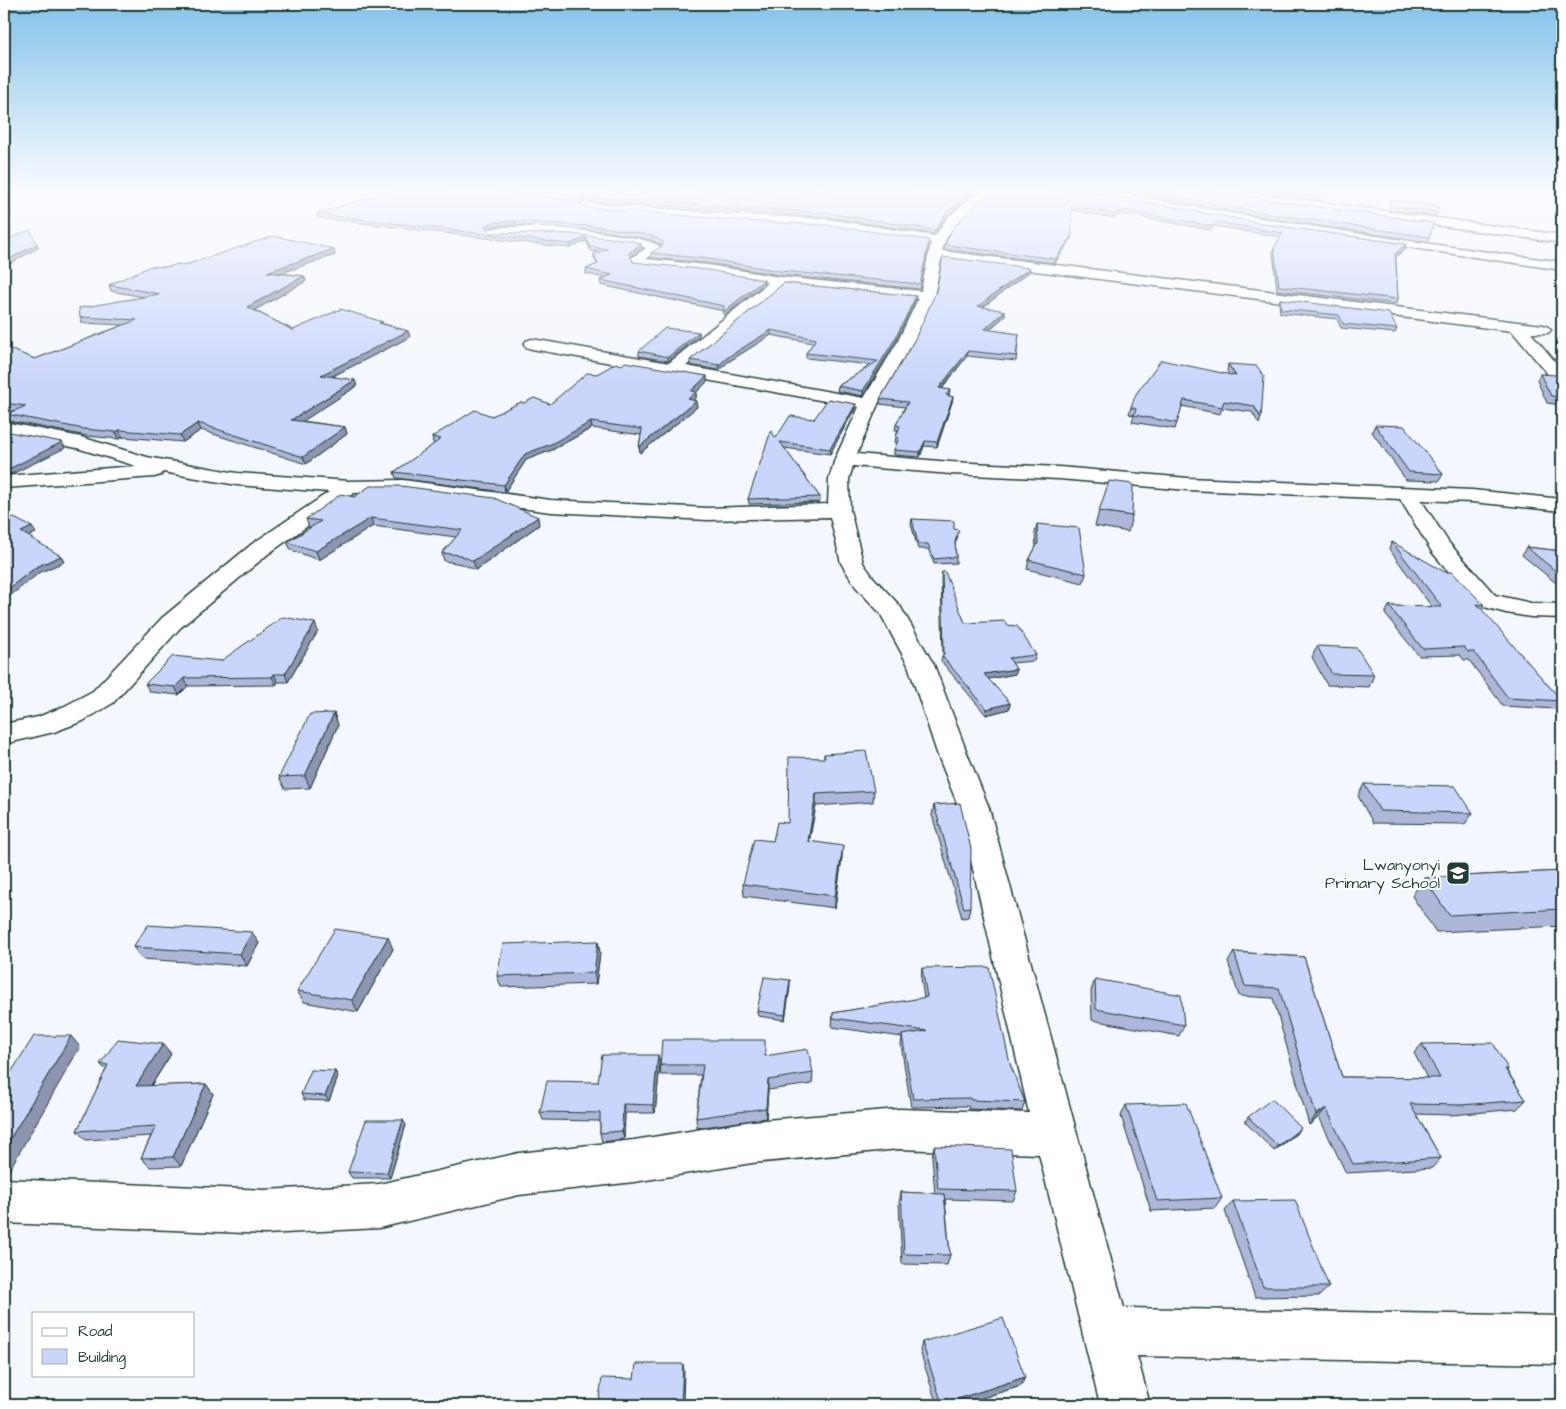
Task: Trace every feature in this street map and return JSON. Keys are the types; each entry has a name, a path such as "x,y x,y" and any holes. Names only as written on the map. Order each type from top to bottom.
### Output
{"street":[{"path":"642,256 638,258 639,262 708,269 780,281 927,296"},
{"path":"934,256 927,296 905,343 868,404 844,459 839,479 839,510 852,563 864,582 891,611 921,665 952,753 974,808 1125,1405"},
{"path":"1000,256 1543,330"},
{"path":"1490,256 1562,266"},
{"path":"672,369 692,355 738,314 780,281"},
{"path":"1517,327 1562,380"},
{"path":"532,344 868,404"},
{"path":"4,428 81,443 176,470 237,479 350,487 403,486 551,506 708,514 839,510"},
{"path":"844,459 951,468 1060,473 1188,484 1472,496 1562,505"},
{"path":"4,482 176,470"},
{"path":"4,734 44,725 73,714 103,697 171,623 260,549 350,487"},
{"path":"1406,492 1440,547 1496,603 1531,610 1562,611"},
{"path":"4,1201 265,1212 369,1207 518,1174 634,1161 752,1142 899,1129 1055,1134"},
{"path":"1105,1332 1562,1340"}],"building":[{"path":"4,256 15,256 4,262"},
{"path":"213,256 314,256 267,272 304,276 247,307 293,330 341,309 408,331 321,375 355,380 291,420 345,427 303,457 198,423 180,435 119,430 116,432 84,429 6,414 26,406 4,403 4,347 35,359 137,320 80,317 79,308 160,294 109,285 151,266 169,267 177,264 185,265"},
{"path":"595,256 630,256 633,262 708,270 764,280 723,312 724,306 600,280 612,275 586,269 598,264"},
{"path":"677,256 926,256 920,284 780,271"},
{"path":"1030,256 1058,256 1056,259"},
{"path":"1275,256 1395,256 1398,299 1279,286"},
{"path":"943,257 1030,268 978,306 1005,311 985,329 1019,334 1016,356 968,351 939,388 950,390 946,395 953,397 937,442 925,441 920,452 894,450 899,438 896,437 900,426 896,425 908,402 880,399 915,339 936,292"},
{"path":"784,283 916,296 896,337 863,391 838,386 878,361 806,353 816,339 771,330 728,357 719,365 690,360"},
{"path":"1280,299 1389,313 1397,329 1343,324 1339,315 1281,309"},
{"path":"665,328 699,332 668,357 639,351"},
{"path":"1161,360 1236,376 1228,364 1257,366 1264,376 1261,418 1254,406 1224,401 1222,407 1184,400 1177,423 1134,415 1136,409 1131,407 1136,394"},
{"path":"625,362 707,376 691,391 696,392 688,399 696,401 639,447 642,429 591,422 551,444 525,454 504,485 394,472 441,439 432,437 475,410 492,416 534,398 550,404 587,373 597,374 616,363 622,365"},
{"path":"1540,374 1556,375 1562,380 1562,397 1551,396"},
{"path":"828,399 856,404 830,449 780,442 820,497 748,499 771,431 776,438 790,416 814,419"},
{"path":"1375,425 1404,426 1443,474 1409,472"},
{"path":"4,431 62,442 11,468 4,469"},
{"path":"1109,481 1133,484 1132,516 1099,511"},
{"path":"370,486 401,486 494,498 538,517 473,561 460,555 442,553 462,530 371,518 316,551 287,542 321,521 306,519 341,494 354,497"},
{"path":"4,513 32,527 21,532 61,556 36,567 4,592"},
{"path":"912,519 954,521 954,529 959,530 955,542 956,557 934,559 928,544 918,544"},
{"path":"1037,524 1079,528 1086,574 1029,560 1038,543"},
{"path":"1392,542 1445,572 1452,572 1484,605 1477,604 1562,701 1508,698 1474,652 1468,652 1464,647 1423,649 1389,606 1442,607"},
{"path":"1526,547 1562,551 1562,576"},
{"path":"942,572 945,572 965,623 1005,621 1007,625 1017,626 1036,655 1009,658 1016,669 984,674 1010,703 987,709 942,656 944,654"},
{"path":"283,617 315,623 285,674 274,674 272,677 184,678 175,687 145,684 173,656 221,661"},
{"path":"1317,646 1357,648 1374,675 1332,674"},
{"path":"334,713 305,776 279,777 310,714"},
{"path":"866,751 874,791 816,794 808,841 843,846 835,896 743,884 754,839 773,841 777,822 788,823 789,757 825,758 824,754"},
{"path":"1364,784 1455,786 1473,813 1380,811"},
{"path":"960,803 971,849 970,907 964,908 934,805"},
{"path":"1562,871 1562,909 1449,915 1424,878"},
{"path":"148,925 252,932 240,954 133,947"},
{"path":"335,929 388,937 352,1000 297,991"},
{"path":"598,941 594,973 497,976 503,944"},
{"path":"1234,952 1304,957 1342,1077 1440,1078 1422,1044 1493,1043 1508,1069 1505,1069 1526,1100 1461,1105 1410,1104 1441,1158 1353,1164 1326,1108 1316,1115 1279,988 1245,986"},
{"path":"989,967 1010,1064 1025,1102 971,1100 970,1098 913,1099 902,1035 927,1031 833,1018 833,1013 927,997 922,968"},
{"path":"764,977 790,980 785,1015 757,1011"},
{"path":"1095,979 1181,995 1184,1025 1096,1009"},
{"path":"34,1036 71,1036 4,1149 4,1073 10,1074"},
{"path":"118,1039 163,1044 136,1086 206,1084 173,1157 141,1158 156,1126 77,1131 108,1065 100,1064"},
{"path":"662,1040 765,1040 765,1056 808,1049 813,1073 768,1080 766,1108 696,1118 703,1065 660,1065"},
{"path":"602,1055 658,1055 653,1105 623,1104 622,1131 600,1133 600,1113 540,1112 547,1081 598,1082"},
{"path":"311,1070 335,1071 325,1096 301,1094"},
{"path":"1272,1099 1301,1128 1278,1146 1248,1117"},
{"path":"1186,1103 1222,1198 1157,1201 1126,1105"},
{"path":"366,1120 403,1120 387,1173 348,1172"},
{"path":"934,1146 1011,1149 1017,1191 938,1189"},
{"path":"901,1192 944,1194 950,1255 904,1254"},
{"path":"1295,1200 1329,1287 1263,1287 1233,1201"},
{"path":"1003,1318 1025,1377 942,1404 922,1342"},
{"path":"636,1364 683,1364 681,1405 598,1405 602,1378 634,1379"}],"place":[{"name":"Lwanyonyi Primary School","path":"1458,873"}]}
